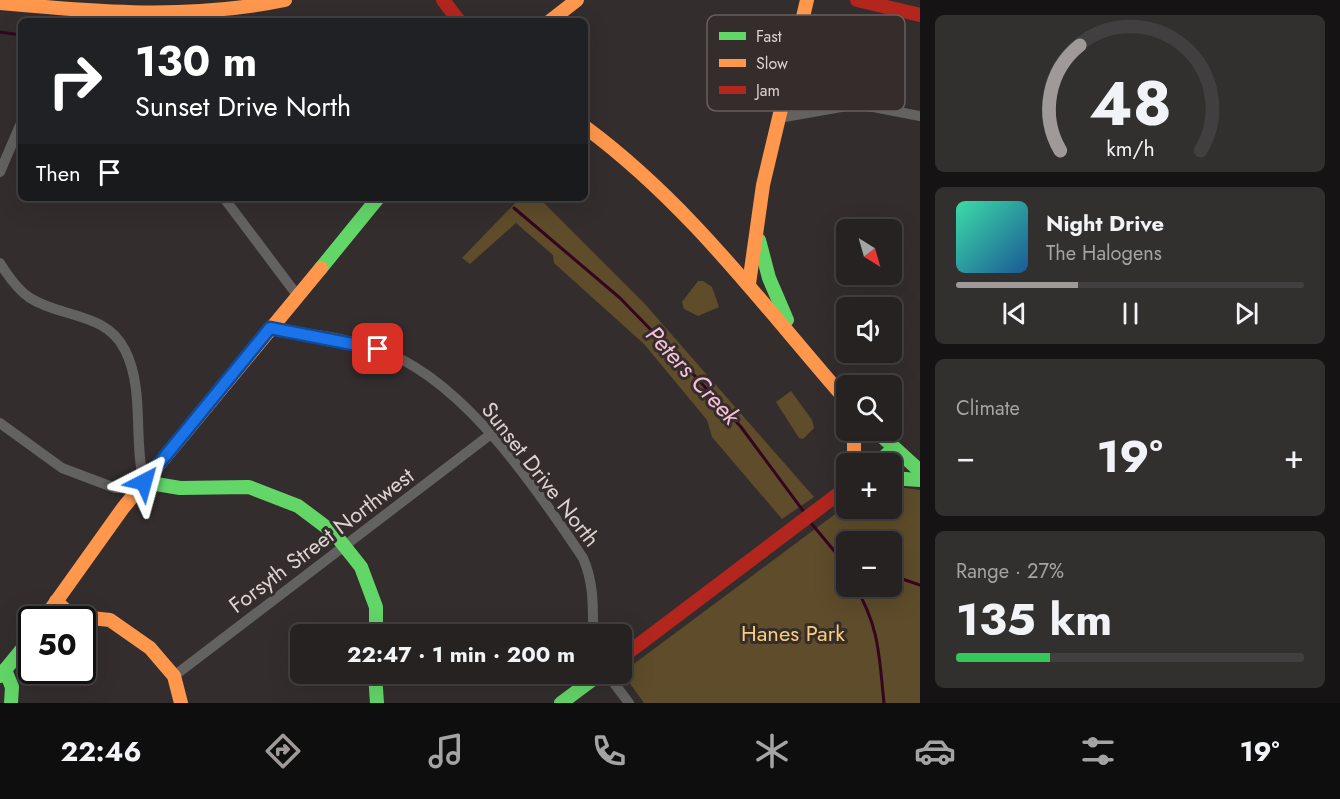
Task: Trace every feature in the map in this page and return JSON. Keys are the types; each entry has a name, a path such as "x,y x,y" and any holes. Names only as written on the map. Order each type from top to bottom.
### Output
{"main road":[{"path":"0,3 166,15 223,11 285,0"},
{"path":"443,0 457,18"},
{"path":"554,18 577,0"},
{"path":"803,15 807,0"},
{"path":"857,0 920,15"},
{"path":"19,4 35,14 69,18"},
{"path":"749,284 763,185 781,111"},
{"path":"588,129 662,189 718,247 836,388"},
{"path":"53,606 144,482 375,201"},
{"path":"756,228 769,278 794,338"},
{"path":"833,385 836,391"},
{"path":"887,441 920,471"},
{"path":"888,453 894,448"},
{"path":"902,479 920,480"},
{"path":"144,482 177,488 257,489 304,512 327,527 346,546 363,573 376,606 376,624"},
{"path":"632,650 836,496"},
{"path":"825,505 836,499"},
{"path":"56,601 72,616 111,620 150,648 174,676 181,703"},
{"path":"96,630 132,636"},
{"path":"2,671 18,653"},
{"path":"2,671 18,660"},
{"path":"2,671 12,687 11,703"},
{"path":"376,684 377,703"},
{"path":"561,703 587,684"}],"street":[{"path":"779,118 818,111"},
{"path":"894,111 920,116"},
{"path":"0,172 18,130"},
{"path":"226,201 297,295"},
{"path":"0,263 21,291 32,299 87,318 104,327 125,349 133,369 138,459 144,482 131,488 115,488 62,468 0,423"},
{"name":"Sunset Drive North","path":"270,328 365,345 391,354 413,366 471,412 491,434 583,558 591,582 593,624"},
{"name":"Forsyth Street Northwest","path":"174,676 491,434"},
{"path":"615,684 629,703"}],"green space":[{"path":"517,201 542,201 644,303 814,497 782,519 712,437 707,420 644,344 554,263 553,255 516,223 470,264 462,258"},
{"path":"698,281 703,281 712,287 719,307 698,316 684,309 682,302"},
{"path":"791,391 812,420 814,428 803,439 799,438 776,402"},
{"name":"Hanes Park","path":"902,488 920,490 920,703 644,703 630,684 632,665 836,513 836,519 902,519"}],"waterway":[{"name":"Peters Creek","path":"0,32 18,35"},
{"name":"Peters Creek","path":"514,208 620,298 685,365 741,427 804,512"},
{"name":"Peters Creek","path":"811,523 836,553"},
{"path":"902,579 920,585"},
{"name":"Peters Creek","path":"861,597 874,629 884,703"}],"traffic: fast":[{"path":"321,268 376,201"},
{"path":"759,240 769,278 787,320"},
{"path":"887,441 920,471"},
{"path":"888,453 894,448"},
{"path":"902,479 920,480"},
{"path":"144,482 180,488 249,487 298,506 334,533 361,567 376,607 376,624"},
{"path":"0,676 18,654"},
{"path":"5,670 12,687 11,703"},
{"path":"376,684 377,703"},
{"path":"561,703 587,684"}],"traffic: slow":[{"path":"0,3 107,11 178,12 214,10 285,0"},
{"path":"554,18 577,0"},
{"path":"803,15 807,0"},
{"path":"749,284 763,185 781,111"},
{"path":"588,129 623,157 691,222 836,388"},
{"path":"53,606 123,508 321,268"},
{"path":"854,441 854,453"},
{"path":"56,601 72,616 110,620 150,648 174,676 181,703"}],"traffic: jam":[{"path":"443,0 457,18"},
{"path":"857,0 920,15"},
{"path":"632,650 836,496"}],"route":[{"path":"144,482 270,328 378,349"}]}
